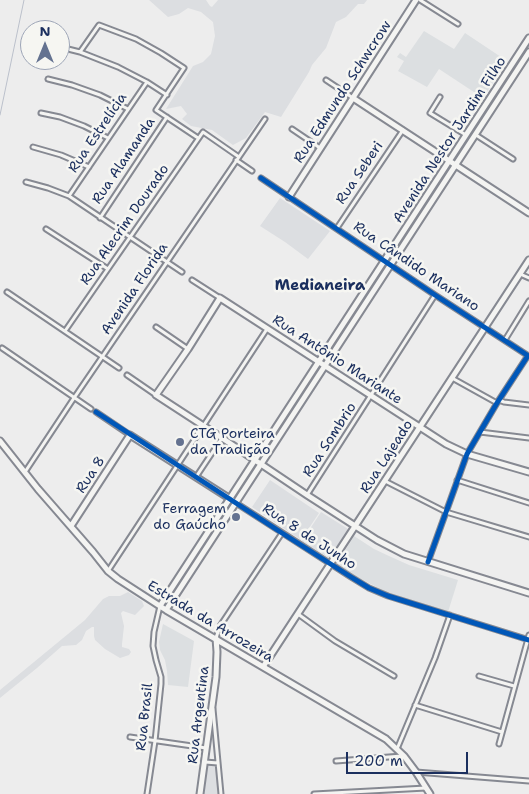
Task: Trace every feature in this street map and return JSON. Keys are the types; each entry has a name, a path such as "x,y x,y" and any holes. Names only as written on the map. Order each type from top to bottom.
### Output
{"main road":[{"name":"Rua Edmundo Schwcrow","path":"289,197 416,0"},
{"name":"Avenida Nestor Jardim Filho","path":"166,610 488,115 527,49 529,38"},
{"name":"Avenida Nestor Jardim Filho","path":"160,606 466,135 527,49"},
{"path":"353,98 529,213"},
{"path":"482,111 488,115"},
{"name":"Rua Lajeado","path":"263,667 529,260"},
{"path":"220,298 156,395 307,495 390,547 428,562 529,593"},
{"name":"Rua Antônio Mariante","path":"220,298 446,444 466,454 529,471"},
{"path":"290,406 296,410"},
{"name":"Rua 8 de Junho","path":"130,435 236,503"},
{"name":"Rua 8","path":"71,526 130,435"},
{"name":"Estrada da Arrozeira","path":"0,441 108,571 166,610 386,739 404,756 430,794"},
{"name":"Rua Argentina","path":"200,794 213,706 217,663 216,638"}],"street":[{"path":"420,0 458,24"},
{"path":"80,52 99,25 160,52 184,68 156,110 198,138"},
{"path":"70,50 118,67 147,82 166,95"},
{"path":"48,79 100,95 128,109"},
{"path":"326,80 353,98"},
{"name":"Rua Estrelícia","path":"69,196 147,82"},
{"path":"440,97 430,113 466,135"},
{"path":"41,113 60,117 108,138"},
{"name":"Rua Alamanda","path":"100,218 167,117"},
{"name":"Avenida Florida","path":"25,472 265,119"},
{"path":"292,129 320,148"},
{"name":"Rua Seberi","path":"337,228 403,130"},
{"name":"Rua Alecrim Dourado","path":"65,331 203,132 238,158"},
{"path":"475,135 514,159"},
{"path":"34,147 62,155 89,166"},
{"path":"238,158 252,171"},
{"name":"Rua Cândido Mariano","path":"261,178 435,295 525,352 528,356 498,401"},
{"path":"26,182 69,196 182,272"},
{"path":"46,229 108,269"},
{"path":"520,274 529,278"},
{"name":"Rua Antônio Mariante","path":"192,280 220,298"},
{"path":"7,292 118,368"},
{"name":"Rua Sombrio","path":"307,495 435,295"},
{"path":"505,340 529,301"},
{"path":"156,327 188,348"},
{"path":"108,571 268,328"},
{"path":"2,348 90,410"},
{"path":"127,375 156,395"},
{"path":"452,378 498,401 529,405"},
{"path":"428,562 466,454 498,401"},
{"name":"Rua 8 de Junho","path":"96,412 130,435"},
{"path":"480,432 529,438"},
{"path":"196,477 222,438"},
{"path":"457,480 529,503"},
{"path":"385,481 446,512 529,537"},
{"name":"Rua 8 de Junho","path":"236,503 357,581 388,596 528,640"},
{"path":"216,638 220,626 282,533"},
{"name":"Rua Brasil","path":"147,794 161,684 154,646 154,632 160,606"},
{"path":"158,614 166,610"},
{"path":"298,614 335,641 394,676"},
{"path":"397,749 435,658 450,616"},
{"path":"499,744 529,635"},
{"path":"479,676 515,686"},
{"path":"213,706 221,794"},
{"path":"415,706 502,732"},
{"path":"130,737 207,748"},
{"path":"336,761 404,756"},
{"path":"205,762 218,763"},
{"path":"416,772 529,781"},
{"path":"314,794 426,788"}],"shaded area":[{"path":"149,0 206,0 212,7 218,0 367,0 364,4 358,4 346,17 336,22 326,48 312,65 281,117 265,112 246,138 233,145 212,130 191,126 182,119 187,114 181,106 166,109 193,66 203,62 211,54 215,36 213,22 201,12 188,8 179,14 168,17"},
{"path":"424,31 454,49 465,33 507,61 483,98 439,69 427,87 398,71 404,61 397,57 400,53 406,57"},
{"path":"280,198 330,231 308,259 260,226"},
{"path":"270,480 319,513 301,540 252,507"},
{"path":"321,512 348,529 329,558 302,541"},
{"path":"354,536 374,549 409,565 458,580 448,612 392,595 336,565"},
{"path":"128,592 142,601 144,606 135,615 123,611 121,613 124,626 122,647 129,649 131,652 129,655 120,658 105,649 95,640 94,627 92,627 86,631 82,640 76,645 62,646 0,698 0,690 85,620 103,599 109,596 120,596"},
{"path":"163,624 194,641 188,687 168,685 165,660 160,650 159,642"},
{"path":"208,766 216,766 219,794 204,794"}],"waterway":[{"path":"0,115 24,0"}],"cycle path":[{"path":"261,178 527,355 467,454 428,562"},
{"path":"96,412 369,588 388,596 529,640"}],"place":[{"name":"CTG Porteira da Tradição","path":"180,442"},
{"name":"Ferragem do Gaúcho","path":"236,517"}],"district":[{"name":"Medianeira","path":"320,286"}]}
